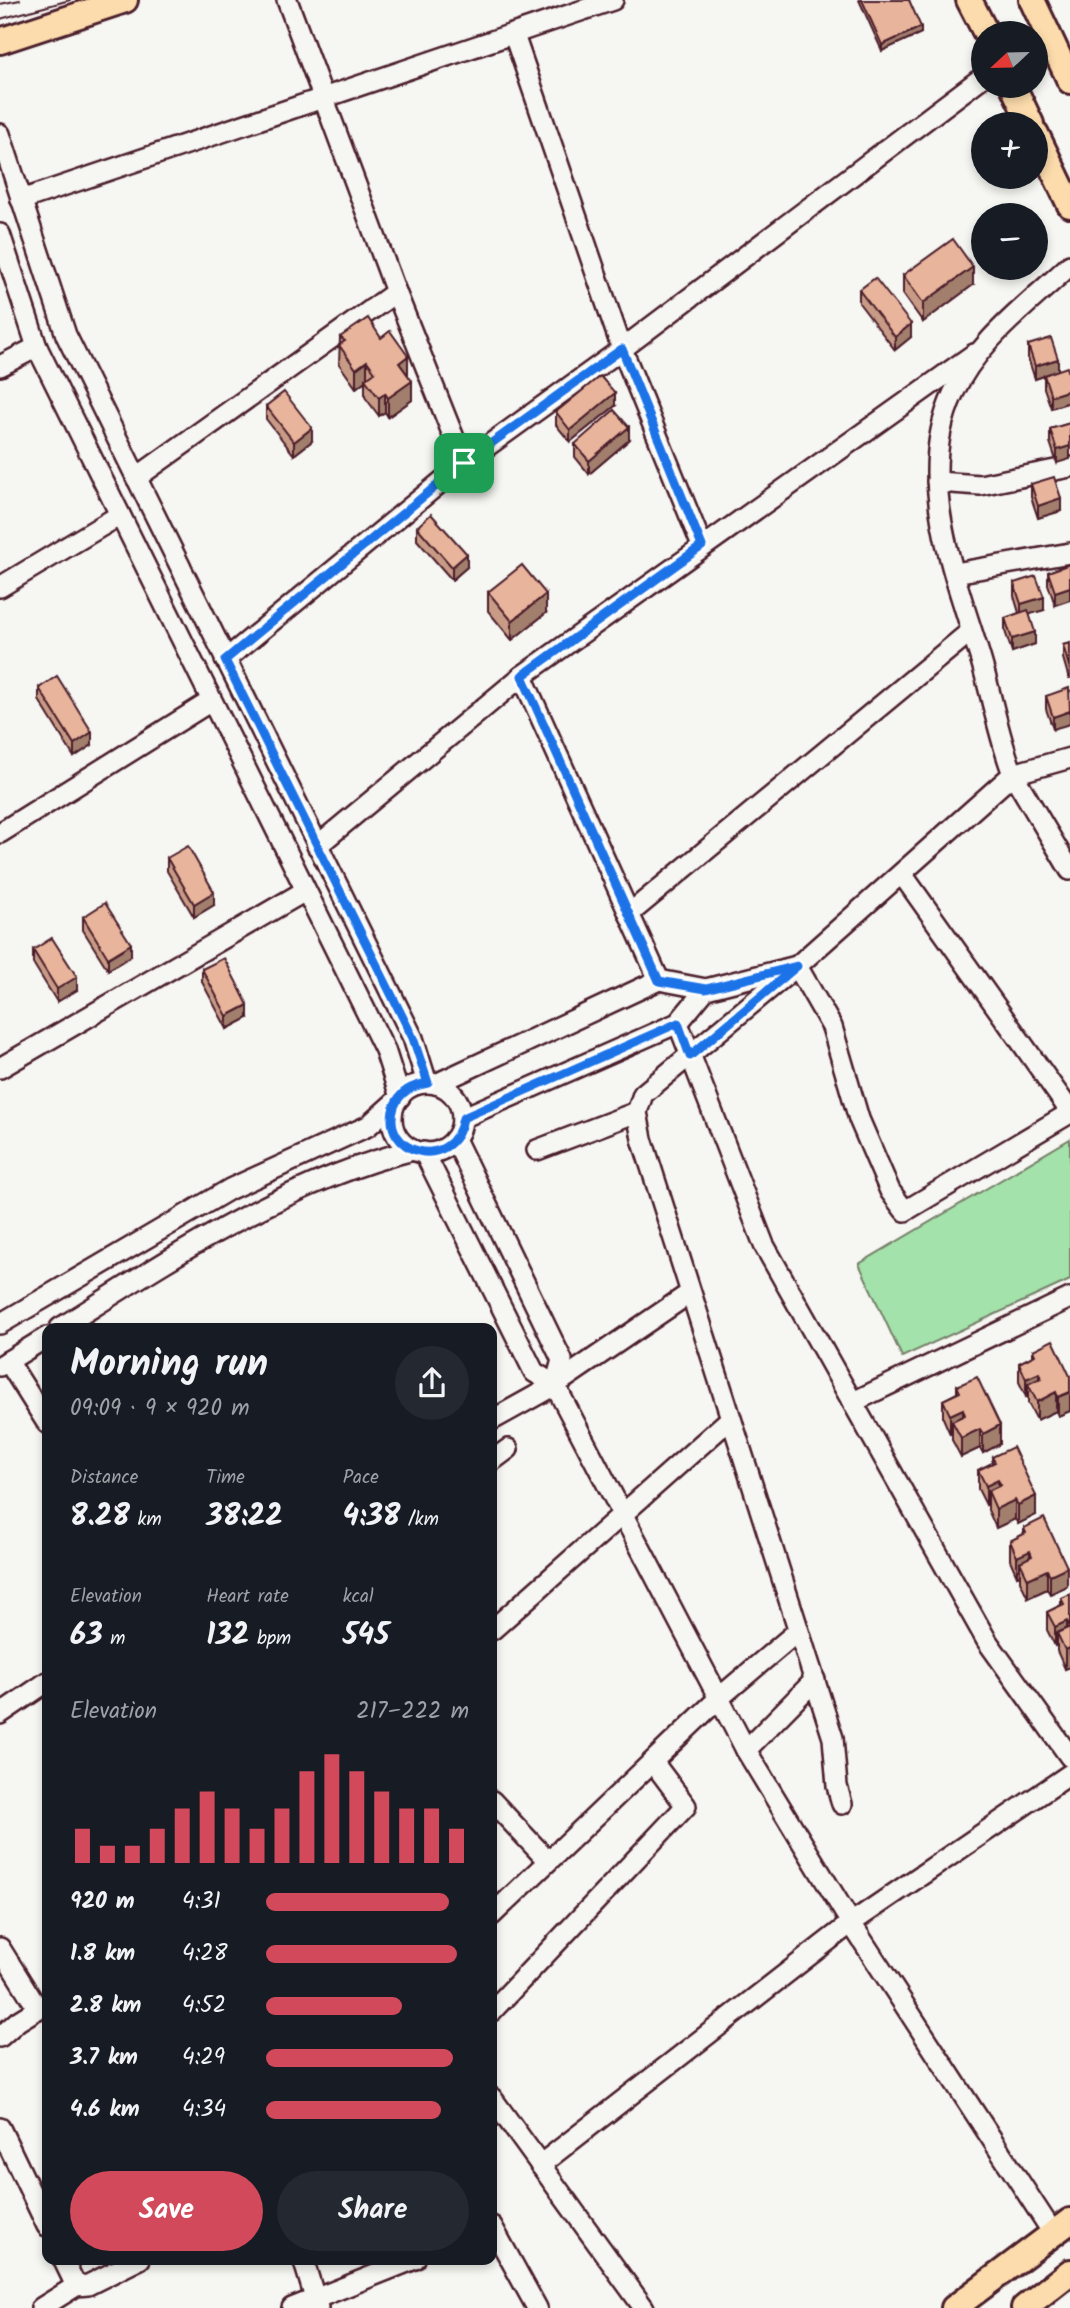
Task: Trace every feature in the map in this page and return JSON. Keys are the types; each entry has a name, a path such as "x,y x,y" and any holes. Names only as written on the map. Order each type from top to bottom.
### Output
{"main road":[{"path":"0,41 125,0"},
{"path":"969,0 980,21"},
{"path":"1032,0 1070,80"},
{"path":"1048,159 1070,205"},
{"path":"954,2308 1062,2227"},
{"path":"1028,2307 1068,2277"}],"street":[{"path":"287,0 322,99 464,463"},
{"path":"21,200 613,0"},
{"path":"514,34 622,349 702,546"},
{"path":"225,660 464,463 622,349 971,86"},
{"path":"0,134 66,335 413,1038 432,1084 455,1096 463,1118 455,1139 447,1147 387,1156 285,1198 205,1237 68,1323"},
{"path":"0,234 37,347 385,1050 398,1098 393,1111 396,1134 419,1151 534,1371 555,1385 746,1750 851,1923 1062,2227"},
{"path":"317,846 522,676 980,349 1070,265"},
{"path":"136,478 396,292"},
{"path":"0,366 37,347"},
{"path":"980,349 953,394 940,439 937,482 942,532 999,738 1013,774 1070,870"},
{"path":"937,482 980,485 1070,467"},
{"path":"0,587 120,515"},
{"path":"955,573 1070,553"},
{"path":"629,914 971,631"},
{"path":"522,676 659,981"},
{"path":"0,833 211,701"},
{"path":"842,1804 837,1786 833,1738 690,1293 642,1139 637,1112 643,1094 797,966 1013,774 1070,758"},
{"path":"797,966 832,1027 859,1119 890,1191 905,1211 1070,1112 902,874"},
{"path":"0,1068 305,891"},
{"path":"0,1324 217,1196 368,1126 414,1085 432,1084 659,981 706,989 797,966"},
{"path":"463,1118 678,1023 706,989"},
{"path":"678,1023 764,1245 987,1641 1070,1757"},
{"path":"537,1150 637,1112"},
{"path":"455,1139 562,1360 555,1385"},
{"path":"497,1417 555,1385 690,1293"},
{"path":"853,1402 1070,1298"},
{"path":"42,1339 4,1364 42,1416"},
{"path":"497,1626 730,1419"},
{"path":"497,1457 508,1449"},
{"path":"497,1910 719,1699 798,1631"},
{"path":"746,1750 815,1681"},
{"path":"0,1714 42,1685"},
{"path":"497,2006 686,1806 653,1762"},
{"path":"540,2165 851,1923 1070,1774"},
{"path":"497,1806 548,1861"},
{"path":"0,1948 42,2006 0,2037"},
{"path":"497,2105 644,2308"},
{"path":"0,2128 42,2216"},
{"path":"497,2237 537,2308"},
{"path":"66,2265 76,2286"},
{"path":"41,2308 76,2286 88,2285 129,2265"},
{"path":"305,2265 317,2303"},
{"path":"292,2308 317,2303 402,2265"}],"green space":[{"path":"1070,1139 1070,1280 902,1357 859,1264"}],"building":[{"path":"862,0 909,0 921,27 882,45"},
{"path":"953,239 971,264 971,268 923,303 903,275"},
{"path":"875,278 911,324 895,337 859,290"},
{"path":"368,318 381,338 390,331 408,356 399,363 412,381 388,398 385,393 379,398 365,379 375,372 367,361 356,369 339,345 345,341 340,337"},
{"path":"1051,338 1058,359 1035,366 1028,345"},
{"path":"1067,367 1070,390 1051,396 1044,375"},
{"path":"600,376 615,393 570,430 556,412"},
{"path":"284,392 312,428 294,442 266,406"},
{"path":"614,410 629,427 589,461 575,444"},
{"path":"1070,423 1070,446 1057,450 1050,429"},
{"path":"1054,477 1061,498 1038,506 1031,484"},
{"path":"431,514 467,554 452,567 417,527"},
{"path":"1070,564 1070,587 1055,592 1048,572"},
{"path":"522,565 546,594 512,621 488,592"},
{"path":"1036,576 1044,597 1021,604 1014,583"},
{"path":"1028,610 1035,632 1012,639 1005,618"},
{"path":"1070,643 1070,666 1069,666 1063,645"},
{"path":"57,676 92,732 74,744 39,688"},
{"path":"1069,688 1070,711 1053,717 1046,696"},
{"path":"188,846 214,892 194,904 167,858"},
{"path":"105,903 131,944 108,958 83,917"},
{"path":"52,938 77,977 57,989 33,950"},
{"path":"224,958 248,1005 227,1016 202,969"},
{"path":"1053,1340 1070,1376 1070,1392 1058,1397 1056,1392 1037,1402 1028,1384 1041,1378 1039,1373 1026,1379 1019,1363 1035,1355 1033,1350"},
{"path":"977,1377 1000,1425 983,1434 980,1429 961,1438 952,1421 965,1415 963,1409 950,1415 943,1400 960,1392 957,1386"},
{"path":"1013,1447 1036,1496 1018,1505 1015,1500 996,1509 988,1491 1001,1485 998,1480 986,1486 978,1470 995,1462 992,1457"},
{"path":"1044,1518 1067,1567 1050,1575 1047,1570 1028,1579 1020,1562 1032,1556 1030,1551 1017,1557 1010,1541 1026,1533 1024,1528"},
{"path":"1070,1594 1070,1627 1067,1621 1055,1627 1047,1612 1064,1604 1061,1598"},
{"path":"1070,1627 1070,1648 1065,1650 1057,1633"}],"tram line":[{"path":"0,4 20,0"},
{"path":"0,19 70,0"}],"route":[{"path":"622,349 702,546 522,676 659,981 706,989 797,966 690,1056 678,1023 463,1118 461,1129 447,1147 436,1152 424,1152 413,1150 403,1143 396,1134 393,1123 393,1111 404,1091 414,1085 428,1083 413,1038 225,660 464,463 622,349"}]}
